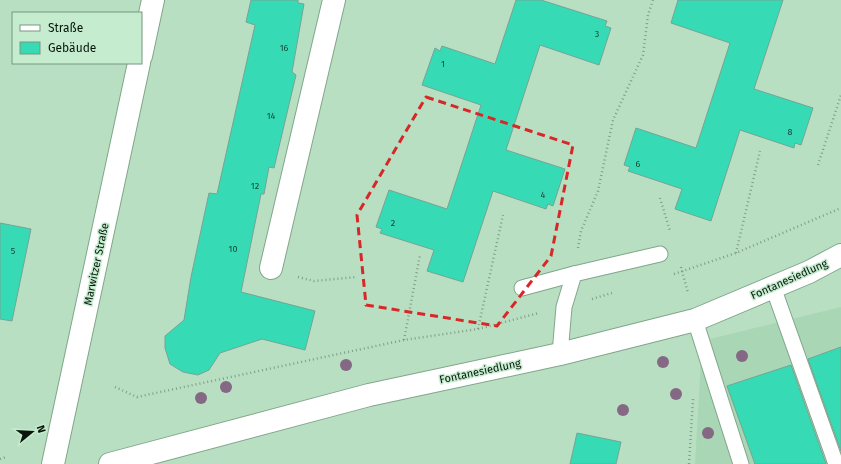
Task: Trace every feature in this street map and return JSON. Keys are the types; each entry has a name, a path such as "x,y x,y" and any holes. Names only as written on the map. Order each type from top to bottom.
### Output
{"street":[{"path":"142,51 153,0"},
{"path":"271,268 334,0"},
{"name":"Marwitzer Straße","path":"53,464 140,64"},
{"name":"Fontanesiedlung","path":"110,464 369,395 560,354 695,320 809,272 841,255"}],"lane":[{"path":"522,288 660,254"},
{"path":"560,354 564,307 574,274"},
{"path":"773,287 836,464"},
{"path":"695,320 741,464"}],"path":[{"path":"574,274 580,231 598,191 613,120 643,55 648,15 653,0"},
{"path":"818,165 841,95"},
{"path":"736,253 760,151"},
{"path":"668,276 736,253 841,208"},
{"path":"478,329 503,215"},
{"path":"404,340 420,255"},
{"path":"271,268 314,281 357,277"},
{"path":"115,387 137,397 404,340 478,329 616,292"},
{"path":"0,459 6,457"}],"highlighted area":[{"path":"426,97 573,145 551,256 497,326 366,305 357,215"}],"shaded area":[{"path":"841,307 841,464 695,464 702,341"}],"building":[{"path":"251,0 298,0 298,3 304,4 292,72 296,75 274,168 269,167 264,194 261,194 241,292 315,311 305,350 262,339 220,353 209,370 198,375 183,372 170,364 165,348 165,336 184,320 191,277 209,193 217,194 255,25 246,22"},
{"path":"516,0 541,0 607,21 605,26 611,28 599,65 540,45 506,150 565,169 553,206 548,204 546,209 493,191 463,282 427,271 434,250 380,233 382,229 376,227 389,190 447,209 481,105 422,85 435,48 440,51 442,46 495,64"},
{"path":"678,0 783,0 754,89 813,108 801,145 795,143 794,148 740,130 711,221 675,209 682,189 628,171 630,167 624,165 636,128 696,148 730,43 671,23"},
{"path":"0,223 31,229 12,321 0,319"},
{"path":"841,347 841,451 808,359"},
{"path":"791,365 826,464 755,464 727,386"},
{"path":"577,433 621,442 616,464 570,464"}]}
